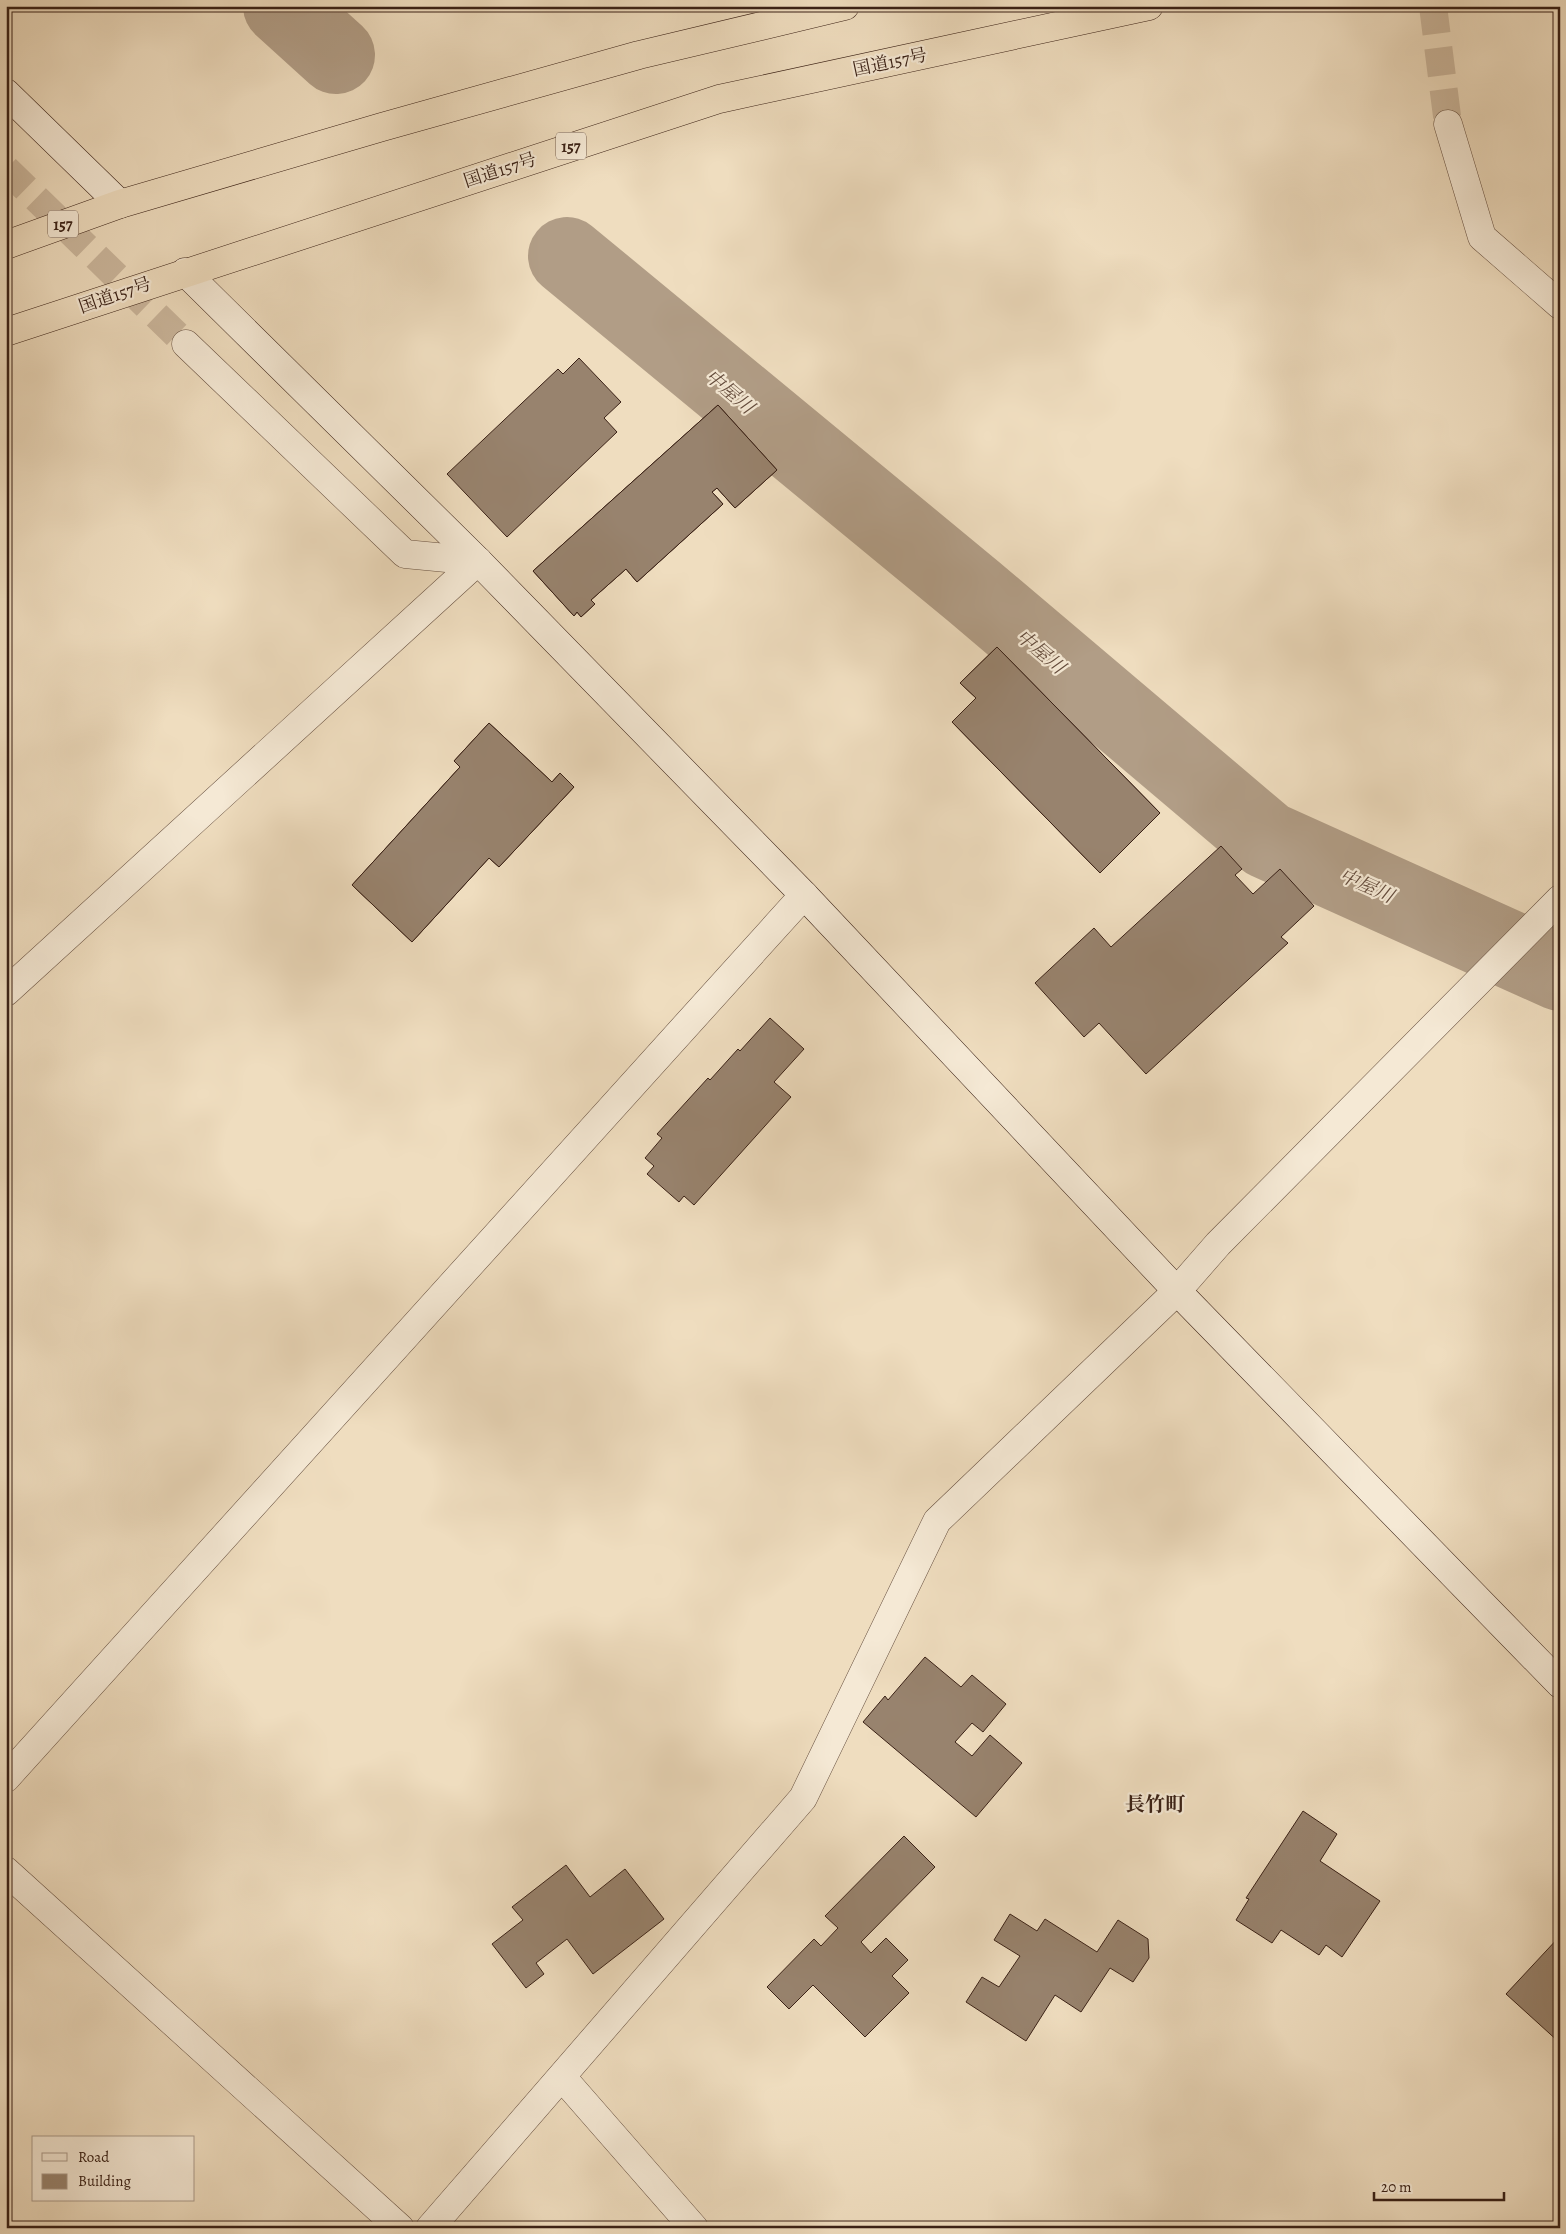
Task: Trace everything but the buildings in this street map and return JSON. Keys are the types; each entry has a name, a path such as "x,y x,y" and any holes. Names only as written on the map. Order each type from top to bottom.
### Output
{"highway":[{"name":"157","path":"6,245 120,204 382,127 639,55 845,6"},
{"name":"国道157号","path":"6,332 719,99 1149,6"}],"street":[{"path":"6,93 120,204"},
{"path":"1448,124 1482,236 1560,306"},
{"path":"185,272 478,561 804,895 1177,1291 1560,1684"},
{"path":"186,344 405,554 478,561"},
{"path":"6,992 478,561"},
{"path":"6,1778 804,895"},
{"path":"430,2228 803,1798 937,1521 1177,1291 1218,1244 1560,898"},
{"path":"6,1870 400,2228"},
{"path":"562,2077 694,2228"}],"waterway":[{"name":"中屋川","path":"282,6 336,55"},
{"name":"中屋川","path":"567,256 973,591 1267,840 1560,972"}],"tunnel":[{"path":"1433,6 1448,124"},
{"path":"6,169 186,344"}],"district":[{"name":"長竹町","path":"1155,1804"}]}
